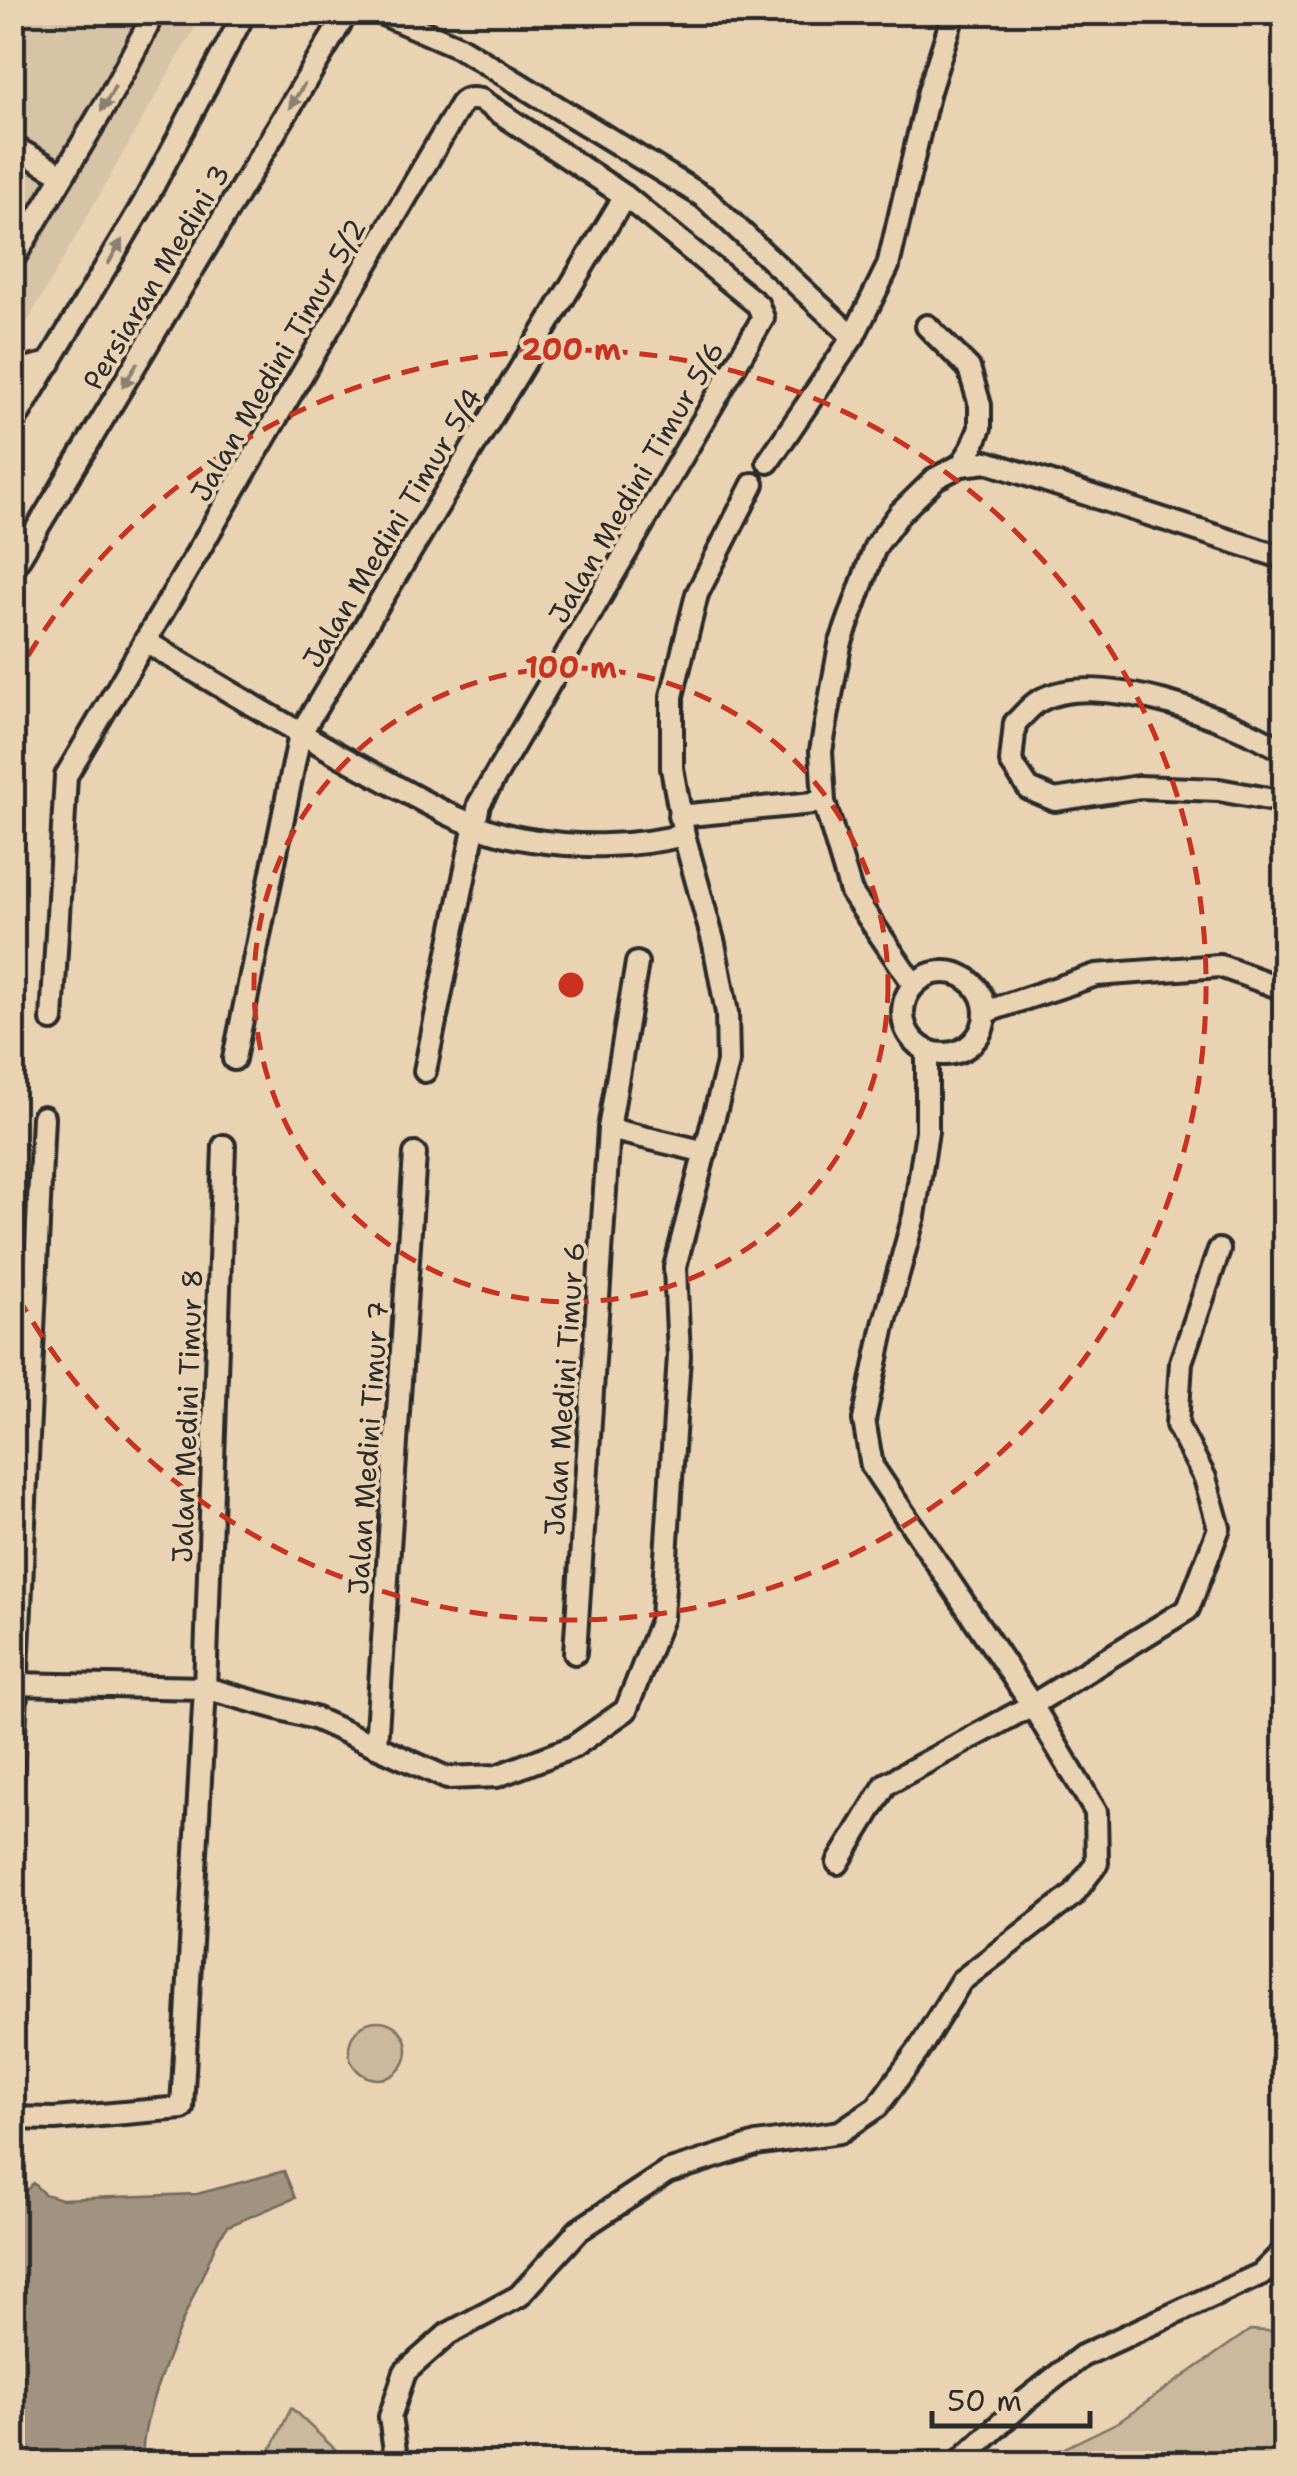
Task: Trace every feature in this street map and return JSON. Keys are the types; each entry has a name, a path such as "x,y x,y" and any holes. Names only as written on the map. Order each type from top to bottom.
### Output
{"street":[{"path":"12,261 107,102 148,27 151,12"},
{"name":"Persiaran Medini 3","path":"12,570 347,12"},
{"path":"378,12 459,47 704,198 853,337"},
{"path":"418,12 459,47"},
{"path":"768,462 853,337 888,266 929,90 954,12"},
{"name":"Persiaran Medini 3","path":"12,426 144,201 238,18"},
{"name":"Jalan Medini Timur 5/2","path":"52,1020 66,776 462,101 481,100 624,196"},
{"path":"12,146 63,176"},
{"name":"Jalan Medini Timur 5/6","path":"425,1071 479,804 762,318 758,306 624,196"},
{"name":"Jalan Medini Timur 5/4","path":"234,1059 300,734 624,196"},
{"path":"927,326 969,368 980,405 980,428 961,464"},
{"path":"12,372 50,363"},
{"path":"914,985 851,892 824,802 821,751 840,645 875,547 900,513 936,478 961,464 987,462 1284,558"},
{"path":"15,1684 206,1688 314,1718 447,1778 498,1776 573,1747 626,1710 662,1618 679,1356 676,1267 728,1064 727,1013 714,944 681,825 672,768 672,696 698,594 753,484"},
{"path":"145,640 300,734 450,816 529,840 584,844 656,842 681,825 824,802"},
{"path":"1284,752 1256,734 1169,702 1080,690 1039,701 1016,723 1011,762 1029,789 1055,800 1138,787 1220,790 1284,802"},
{"name":"Jalan Medini Timur 6","path":"575,1653 608,1129 637,963"},
{"path":"985,1012 1096,975 1220,966 1284,989"},
{"path":"942,972 972,983 985,1012 974,1042 960,1052 944,1055 927,1052 912,1040 903,1022 904,1002 914,985 926,976 942,972"},
{"path":"396,2464 390,2418 405,2372 448,2334 520,2296 578,2230 667,2172 756,2144 840,2132 877,2107 918,2052 961,1981 1073,1896 1098,1864 1096,1812 1032,1704 872,1466 864,1420 884,1325 914,1216 927,1131 927,1052"},
{"path":"12,1778 43,1117"},
{"path":"608,1129 706,1152"},
{"name":"Jalan Medini Timur 8","path":"12,2118 55,2120 182,2108 206,1688 224,1146"},
{"name":"Jalan Medini Timur 7","path":"376,1746 415,1154"},
{"path":"838,1863 886,1784 1032,1704 1188,1609 1219,1528 1205,1478 1177,1425 1181,1362 1219,1250"},
{"path":"957,2464 1026,2400 1082,2356 1261,2274 1284,2251"}],"shaded area":[{"path":"13,13 203,13 13,347"},
{"path":"378,2021 399,2029 407,2050 399,2071 378,2079 357,2071 349,2050 357,2029"},
{"path":"284,2171 295,2198 228,2226 218,2239 158,2383 149,2413 143,2463 13,2463 13,2195 25,2192 33,2183 44,2194 61,2199 197,2194"},
{"path":"1250,2330 1284,2332 1284,2463 1034,2463 1120,2421"},
{"path":"291,2408 350,2463 265,2463"}]}
